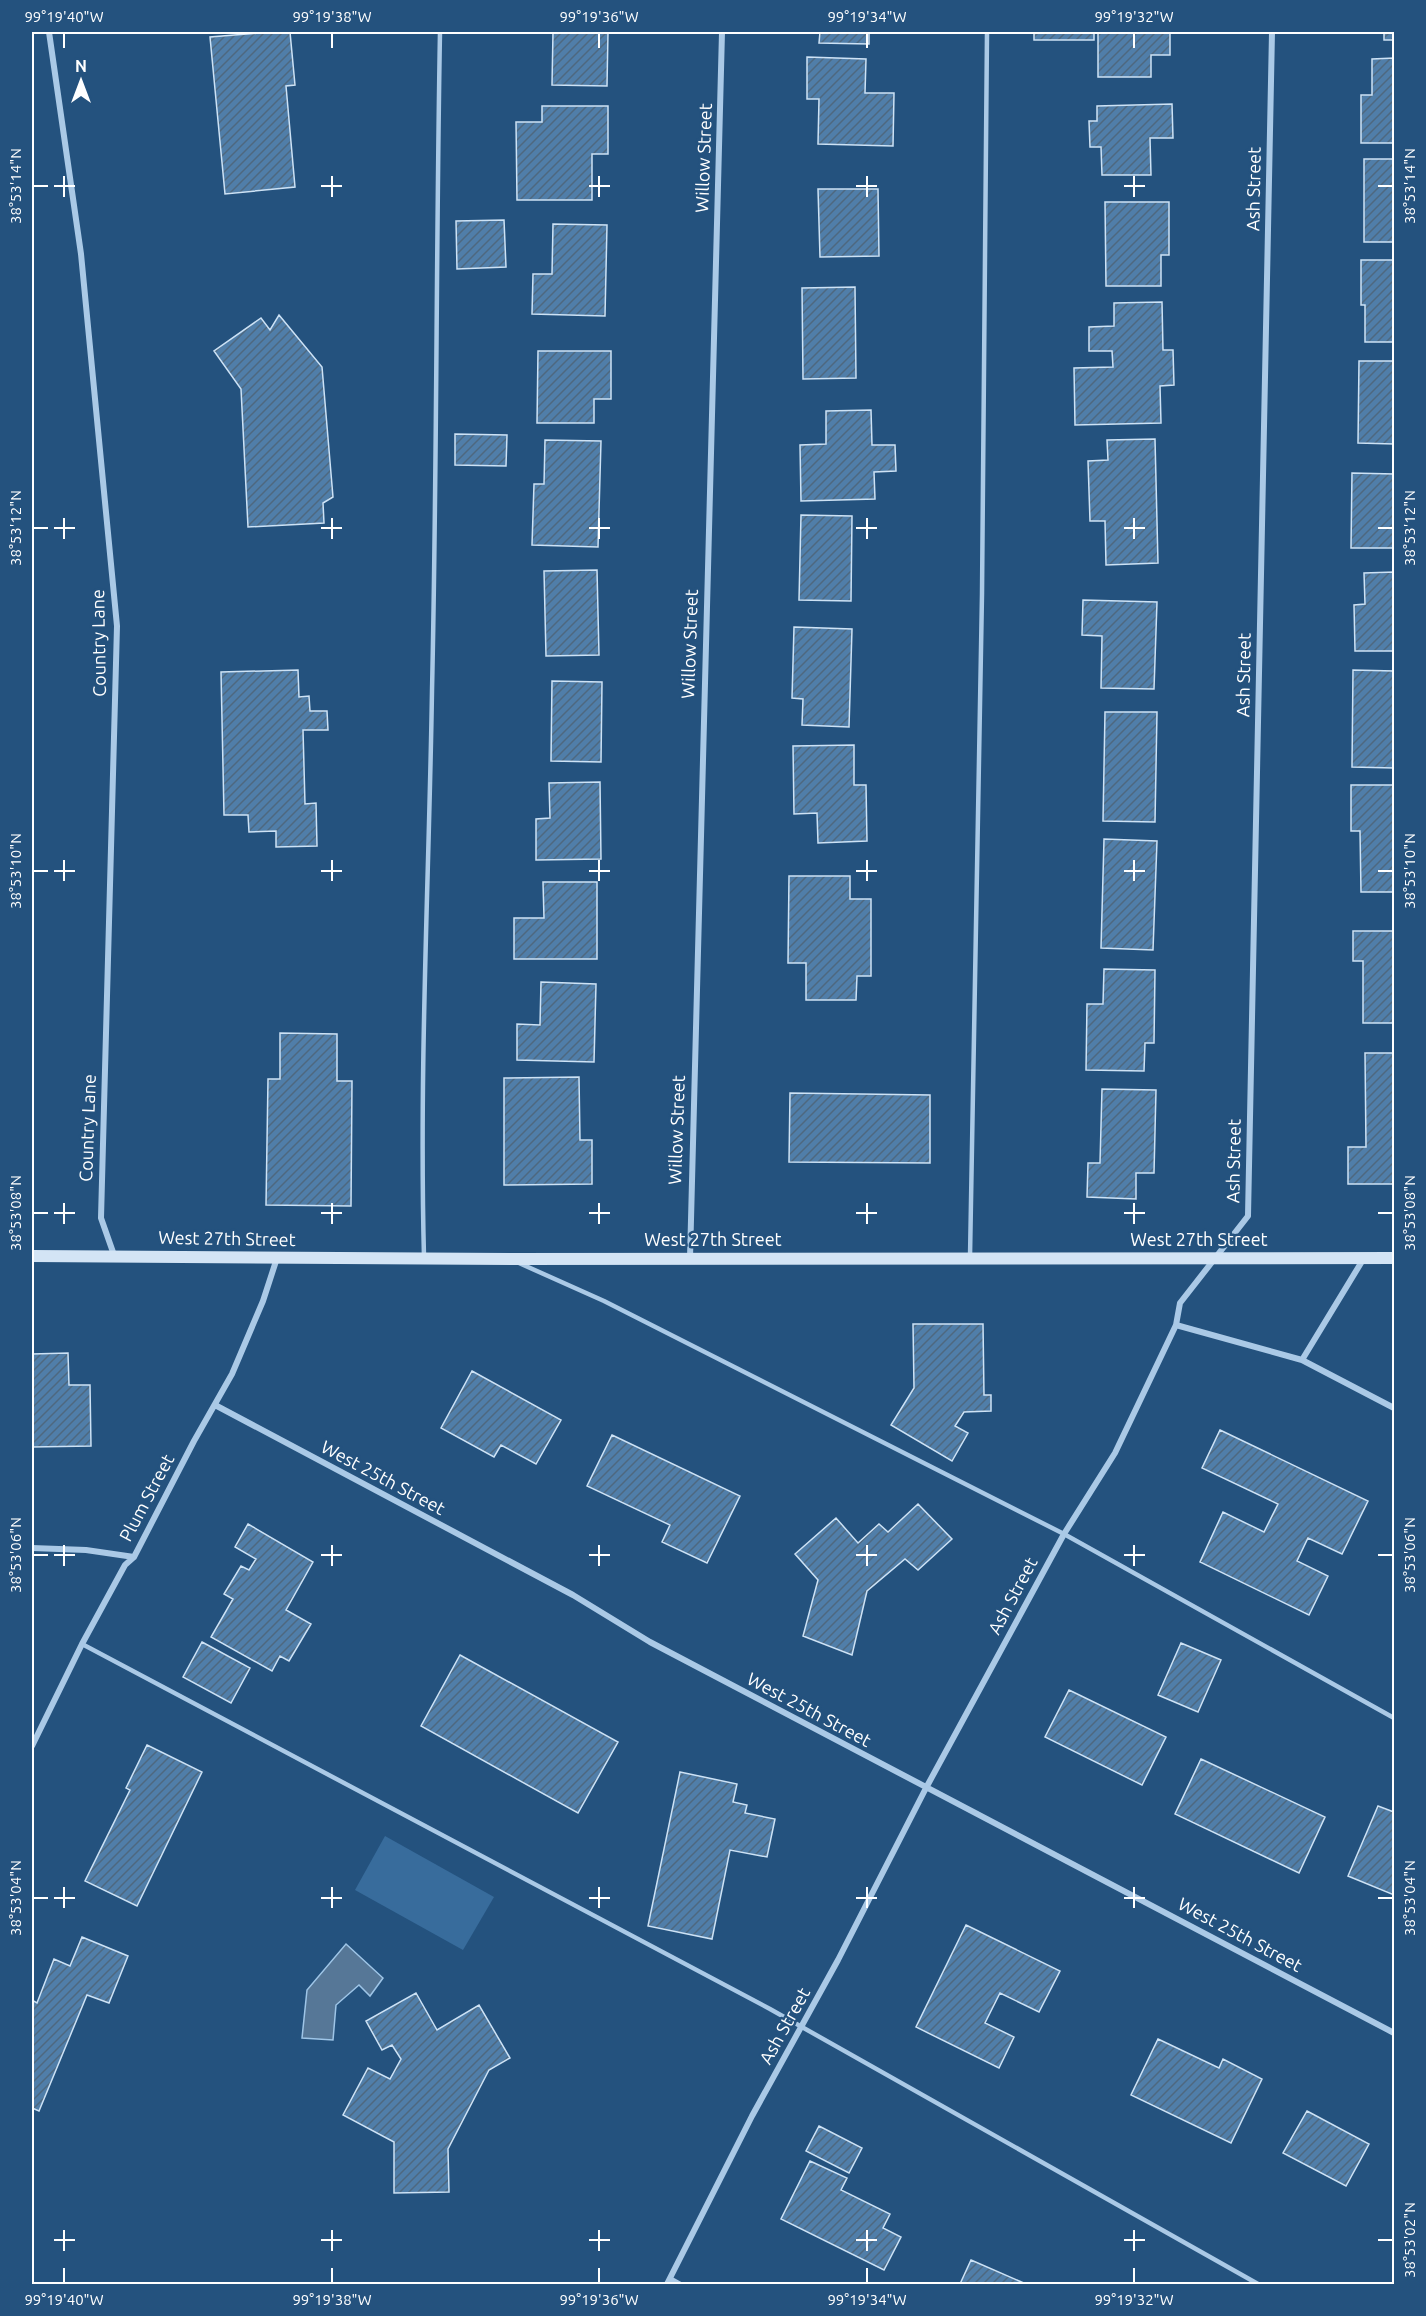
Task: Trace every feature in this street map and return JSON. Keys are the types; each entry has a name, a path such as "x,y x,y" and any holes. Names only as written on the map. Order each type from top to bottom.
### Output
{"main road":[{"name":"West 27th Street","path":"32,1256 511,1259 1395,1258"}],"street":[{"name":"Country Lane","path":"49,32 81,254 117,626 101,1218 114,1255"},
{"name":"Willow Street","path":"690,1258 722,32"},
{"name":"Ash Street","path":"668,2282 752,2116 802,2027 926,1788 1064,1534 1115,1453 1176,1325 1180,1303 1248,1216 1272,32"},
{"name":"Plum Street","path":"32,1746 82,1644 125,1565 134,1557 232,1374 263,1301 277,1258"},
{"path":"1302,1360 1364,1258"},
{"path":"1176,1325 1302,1360 1395,1408"},
{"name":"West 25th Street","path":"215,1405 573,1596 650,1642 1395,2033"},
{"path":"32,1548 86,1550 134,1557"},
{"path":"668,2282 679,2284"}],"lane":[{"path":"424,1257 424,990 428,916 432,686 440,32"},
{"path":"970,1257 982,594 987,32"},
{"path":"511,1259 604,1301 1064,1534 1395,1718"},
{"path":"82,1644 802,2027 1258,2284"}],"shaded area":[{"path":"385,1836 494,1897 463,1950 355,1890"},
{"path":"346,1944 383,1978 370,1996 359,1985 336,2005 333,2040 302,2038 307,1990"}],"building":[{"path":"290,32 295,85 286,86 295,187 225,194 210,37"},
{"path":"553,32 608,32 607,86 552,85"},
{"path":"820,32 869,32 869,44 819,43"},
{"path":"1034,32 1094,32 1094,40 1034,40"},
{"path":"1098,32 1170,32 1170,55 1151,55 1151,77 1098,77"},
{"path":"1384,32 1394,32 1394,40 1384,40"},
{"path":"807,57 866,59 865,93 894,93 893,146 818,144 819,99 807,99"},
{"path":"1394,58 1394,143 1361,143 1361,95 1372,95 1372,59"},
{"path":"1172,104 1173,138 1150,138 1151,175 1102,175 1101,147 1090,147 1089,121 1097,121 1097,106"},
{"path":"542,106 608,106 608,154 592,154 592,200 517,200 516,122 542,122"},
{"path":"1364,159 1394,159 1394,242 1364,242"},
{"path":"818,189 878,189 879,256 820,257"},
{"path":"1105,202 1169,202 1169,255 1161,255 1161,286 1106,286"},
{"path":"504,220 506,267 457,269 456,221"},
{"path":"553,224 607,225 605,316 532,314 533,274 552,274"},
{"path":"1361,260 1394,260 1394,342 1365,342 1365,305 1361,305"},
{"path":"855,287 856,378 803,379 802,288"},
{"path":"1162,302 1163,350 1173,350 1174,385 1160,386 1161,423 1075,425 1074,368 1113,367 1112,351 1089,351 1089,327 1114,326 1114,303"},
{"path":"279,315 322,367 333,497 323,503 324,523 248,527 241,389 214,351 261,318 270,330"},
{"path":"538,351 611,351 611,399 594,399 594,423 537,423"},
{"path":"1359,361 1394,361 1394,444 1358,443"},
{"path":"871,410 872,445 895,445 896,471 874,472 875,499 801,501 800,445 826,444 826,411"},
{"path":"455,434 507,435 506,466 455,465"},
{"path":"1155,439 1158,563 1106,565 1105,521 1090,521 1088,461 1108,460 1107,440"},
{"path":"545,440 601,441 598,547 532,545 534,484 544,484"},
{"path":"1352,473 1394,474 1394,548 1351,548"},
{"path":"801,515 852,516 851,601 799,600"},
{"path":"597,570 599,655 546,656 544,571"},
{"path":"1394,572 1394,651 1355,651 1354,605 1365,604 1364,573"},
{"path":"1083,600 1157,602 1154,689 1101,688 1102,636 1082,635"},
{"path":"794,627 852,629 849,727 802,725 803,699 792,698"},
{"path":"298,670 299,697 309,696 310,711 327,711 328,730 303,730 305,804 316,803 317,846 276,847 276,831 249,832 248,815 224,815 221,672"},
{"path":"1353,670 1394,671 1394,768 1352,767"},
{"path":"552,681 602,682 601,762 551,761"},
{"path":"1105,712 1157,712 1155,822 1103,821"},
{"path":"854,745 854,785 866,785 867,841 818,843 817,813 794,814 793,746"},
{"path":"600,782 601,859 536,860 536,819 550,818 549,783"},
{"path":"1351,785 1394,785 1394,892 1361,892 1360,831 1351,831"},
{"path":"1104,839 1157,841 1153,950 1101,948"},
{"path":"789,876 850,876 850,899 871,899 871,976 857,976 856,1000 806,1000 806,963 788,963"},
{"path":"543,882 597,882 597,959 514,959 514,918 544,918"},
{"path":"1353,931 1394,931 1394,1023 1363,1023 1363,961 1353,961"},
{"path":"1104,969 1155,970 1154,1043 1145,1043 1144,1071 1086,1070 1087,1004 1103,1004"},
{"path":"541,982 596,984 594,1062 517,1060 517,1024 540,1025"},
{"path":"280,1033 337,1034 337,1081 352,1081 351,1206 266,1205 268,1079 280,1079"},
{"path":"1365,1053 1394,1053 1394,1184 1348,1184 1348,1147 1366,1147"},
{"path":"579,1077 580,1140 592,1140 592,1184 504,1185 504,1078"},
{"path":"1102,1089 1156,1090 1154,1173 1136,1173 1136,1199 1087,1197 1088,1163 1100,1163"},
{"path":"790,1093 930,1095 930,1163 789,1162"},
{"path":"913,1324 983,1324 984,1395 991,1395 991,1411 964,1412 955,1426 968,1433 952,1461 891,1425 914,1388"},
{"path":"68,1353 69,1385 90,1385 91,1446 32,1447 32,1354"},
{"path":"472,1371 561,1420 536,1464 501,1445 494,1457 441,1428"},
{"path":"1220,1430 1368,1501 1342,1554 1308,1538 1297,1561 1328,1576 1309,1615 1200,1562 1223,1512 1264,1532 1278,1504 1202,1468"},
{"path":"612,1435 740,1496 707,1563 662,1542 670,1525 587,1486"},
{"path":"918,1504 952,1539 918,1570 905,1559 867,1591 852,1655 803,1636 818,1580 795,1554 836,1518 858,1543 879,1524 888,1532"},
{"path":"248,1524 313,1562 286,1610 311,1624 289,1661 280,1656 272,1671 211,1637 233,1599 224,1594 241,1566 249,1570 256,1559 235,1547"},
{"path":"202,1642 250,1668 231,1703 183,1677"},
{"path":"1181,1643 1221,1660 1198,1712 1158,1695"},
{"path":"460,1655 618,1742 578,1813 421,1726"},
{"path":"1069,1690 1166,1737 1142,1785 1045,1737"},
{"path":"147,1745 202,1772 137,1906 85,1881 130,1790 126,1788"},
{"path":"1201,1759 1325,1817 1299,1873 1175,1814"},
{"path":"680,1772 737,1784 733,1802 747,1805 745,1813 775,1819 767,1857 730,1850 712,1939 648,1926"},
{"path":"1378,1806 1394,1812 1394,1895 1348,1876"},
{"path":"966,1925 1060,1971 1039,2012 1000,1993 985,2023 1014,2037 999,2068 916,2027"},
{"path":"82,1937 128,1956 109,2003 87,1995 39,2111 32,2108 32,2000 37,2003 54,1959 70,1966"},
{"path":"416,1993 437,2030 479,2005 510,2058 489,2070 448,2149 449,2192 394,2193 394,2142 343,2115 368,2068 390,2079 401,2059 392,2045 382,2050 366,2021"},
{"path":"1158,2039 1219,2068 1223,2059 1262,2079 1231,2143 1131,2095"},
{"path":"1307,2111 1369,2144 1346,2186 1283,2153"},
{"path":"819,2126 862,2148 849,2173 806,2151"},
{"path":"810,2161 847,2178 841,2190 890,2214 883,2228 901,2237 884,2270 781,2219"},
{"path":"971,2260 1026,2284 960,2284"}]}
